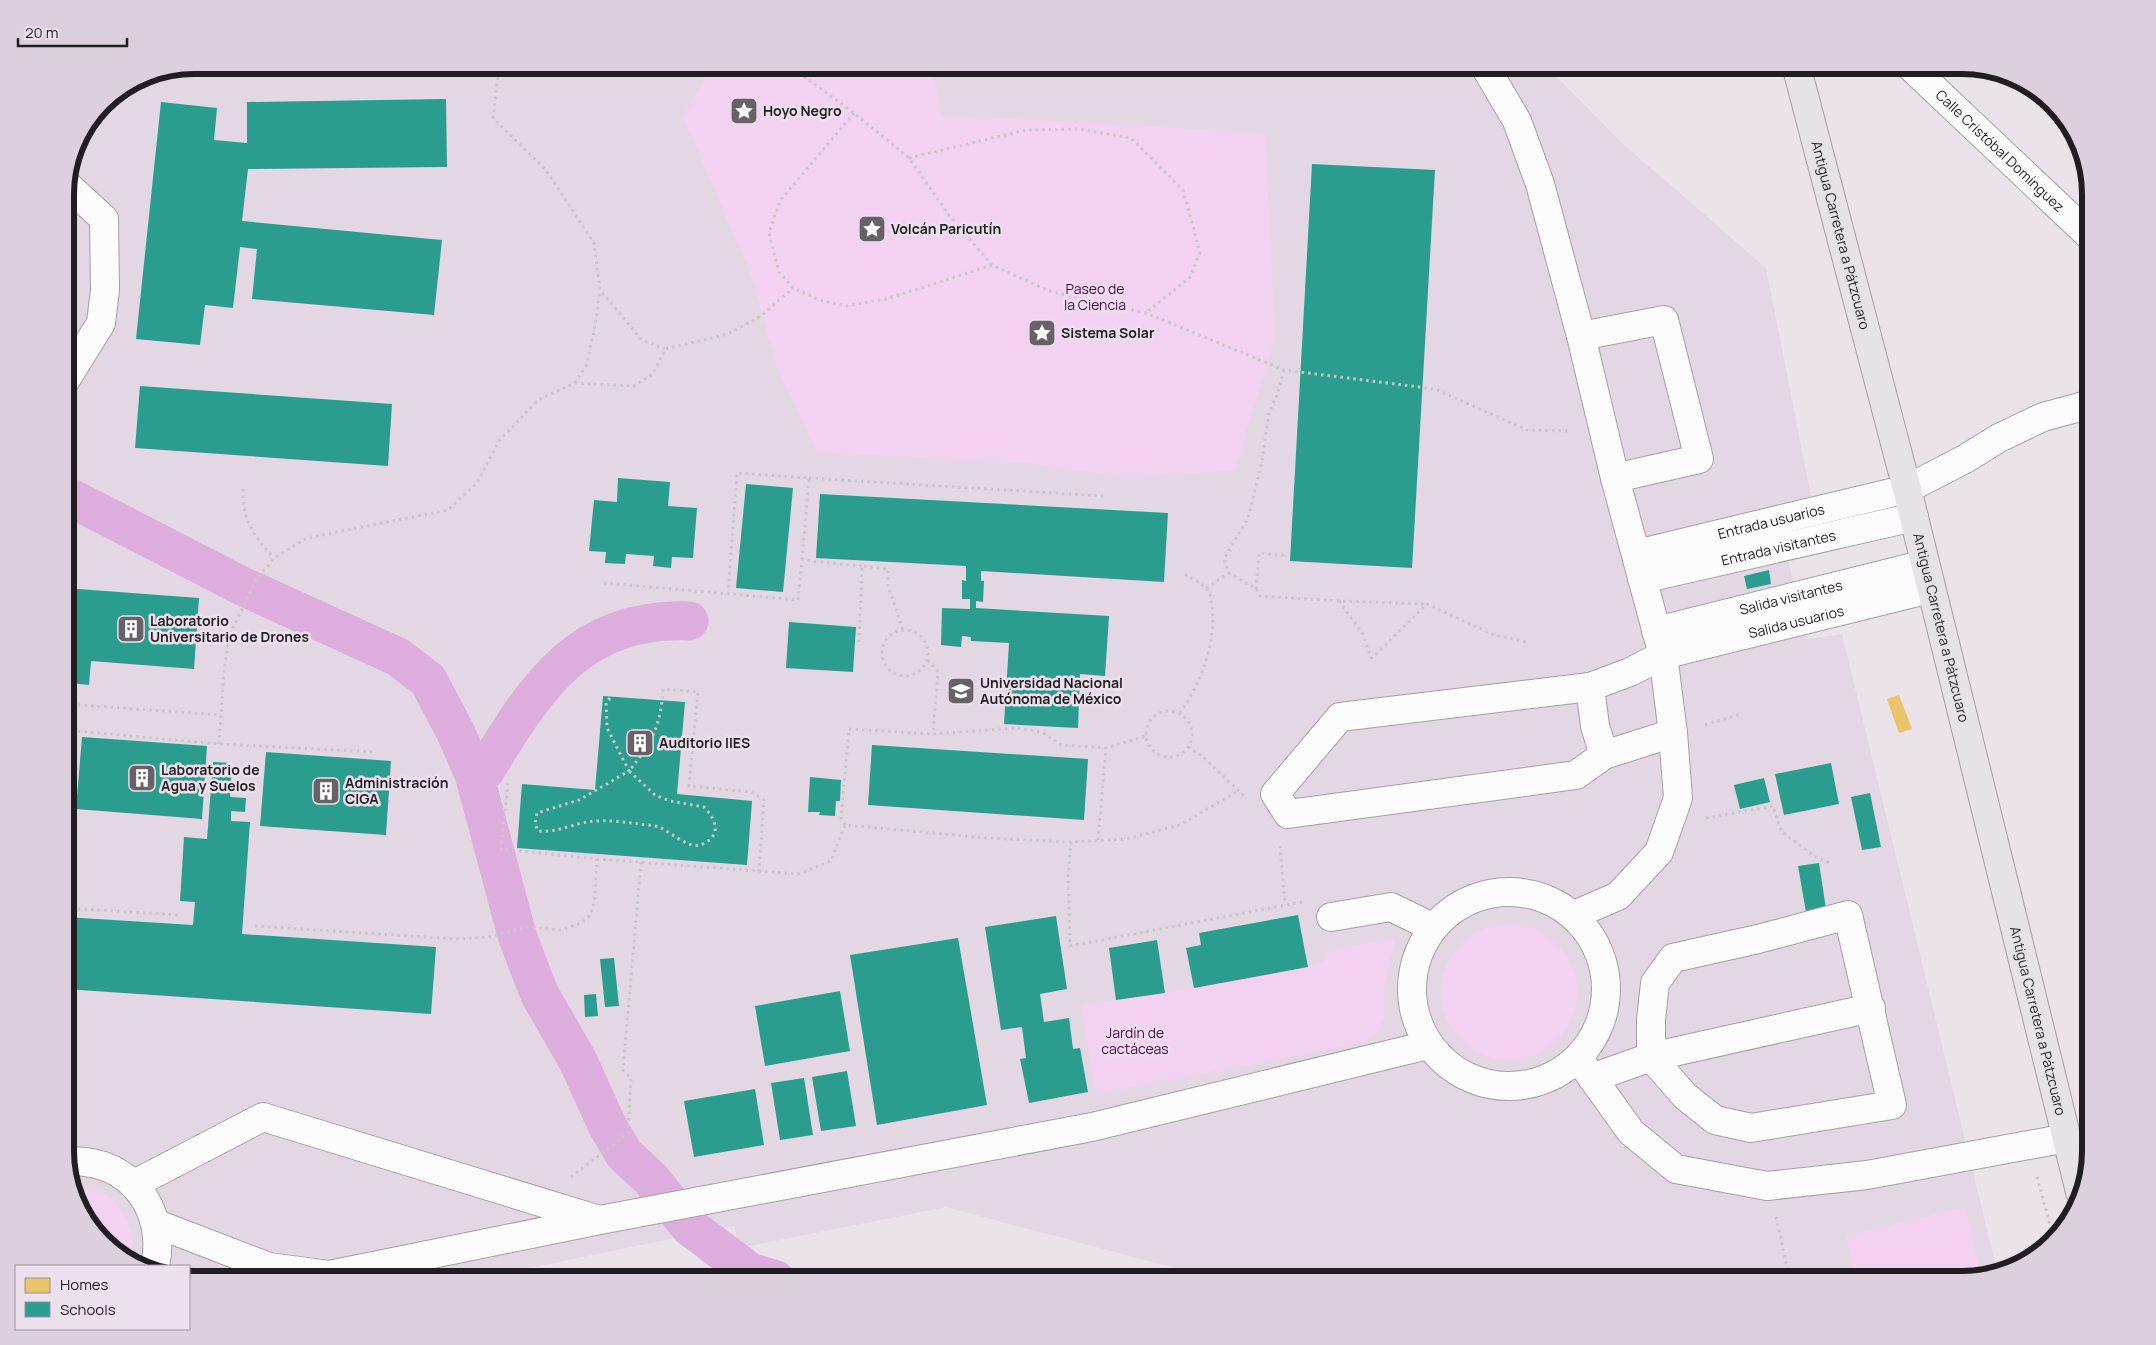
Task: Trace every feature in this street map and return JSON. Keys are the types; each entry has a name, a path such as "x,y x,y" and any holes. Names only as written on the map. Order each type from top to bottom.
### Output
{"main road":[{"name":"Antigua Carretera a Pátzcuaro","path":"1798,74 1907,489 2078,1183"}],"street":[{"path":"1489,74 1517,121 1540,184 1582,336 1614,478 1660,643 1673,733 1678,798 1659,852 1618,896 1574,915"},
{"name":"Calle Cristóbal Domínguez","path":"1918,74 2082,229"},
{"path":"74,191 104,219 106,290 101,323 74,367"},
{"path":"1582,336 1664,320 1699,459 1614,478"},
{"name":"Entrada usuarios","path":"1639,566 1907,489 1965,459 1999,438 2043,417 2082,406"},
{"name":"Entrada visitantes","path":"1639,566 1914,517"},
{"name":"Salida usuarios","path":"1604,755 1576,775 1288,814 1275,794 1340,717 1590,687 1630,672 1660,643 1928,577"},
{"path":"1590,687 1595,726 1604,755 1673,733"},
{"path":"1585,1068 1606,1002 1606,978 1594,940 1574,915 1547,898 1516,891 1484,894 1456,906 1432,927 1417,955 1410,986 1414,1017 1428,1045 1448,1065 1472,1080 1500,1086 1528,1084 1585,1068 1651,1057 1871,1008"},
{"path":"1331,917 1391,907 1432,927"},
{"path":"1848,915 1871,1008 1892,1105 1751,1128 1715,1120 1685,1096 1651,1057 1650,1020 1655,983 1673,958 1758,939 1848,915"},
{"path":"349,1271 600,1220 1092,1127 1428,1045"},
{"path":"1585,1068 1631,1132 1676,1169 1767,1186 1867,1175 2067,1138"},
{"path":"135,1186 140,1181 263,1117 600,1220"},
{"path":"74,1162 85,1162 112,1169 135,1186 149,1204 157,1224 159,1250 156,1265"},
{"path":"157,1224 269,1267 299,1271"}],"path":[{"path":"498,74 493,118 546,170 594,243 600,290 594,331 586,366 575,383"},
{"path":"800,74 854,113 909,158 948,214 992,265 1048,291 1146,313 1284,370 1434,389 1527,430 1574,431"},
{"path":"854,113 804,170 780,201 777,209 769,233 779,272 793,288 819,300 846,306 886,299 992,265"},
{"path":"909,158 1026,130 1079,129 1130,138 1183,190 1200,252 1190,277 1146,313"},
{"path":"600,290 642,340 665,349 728,334 761,316 793,288"},
{"path":"219,744 229,636 256,580 274,558 308,538 448,510 477,483 499,442 538,400 575,383 634,386 653,374 665,349"},
{"path":"1284,370 1277,395 1269,413 1262,462 1248,518 1224,559 1230,573 1256,589 1260,596 1427,604 1494,635 1527,642"},
{"path":"728,594 737,473 1103,496"},
{"path":"604,583 798,600 809,478"},
{"path":"244,489 242,502 246,519 258,541 274,558"},
{"path":"1256,589 1259,553 1288,556"},
{"path":"802,560 888,569 888,585 902,630"},
{"path":"859,642 862,566"},
{"path":"1206,588 1230,573"},
{"path":"1180,713 1192,696 1206,662 1214,622 1210,593 1200,583 1184,574"},
{"path":"1339,601 1363,634 1371,659 1427,604"},
{"path":"928,660 919,672 905,676 890,671 882,651 884,644 895,632 910,630 923,638 927,645 928,660 938,672 933,734"},
{"path":"610,698 606,703 607,728 629,771 655,795 670,801 704,807 714,818 716,829 710,839 702,845 693,846 658,827 607,821 587,822 568,828 538,832 535,824 537,813 579,800 629,771 643,754 660,720 663,689 698,692 689,786 751,792 764,800 759,871"},
{"path":"74,705 221,715"},
{"path":"1167,710 1180,713 1188,720 1192,727 1193,735 1188,747 1180,754 1166,757 1152,750 1146,736 1146,729 1154,716 1167,710"},
{"path":"845,825 841,818 849,729 933,734 1016,728 1042,732 1061,745 1106,748 1146,736"},
{"path":"74,731 219,744 375,752"},
{"path":"845,825 987,838 1071,842 1126,840 1180,825 1238,792 1202,756 1188,747"},
{"path":"1098,841 1106,748"},
{"path":"508,783 501,849 598,859 798,874 831,861 845,825"},
{"path":"1706,818 1773,806 1781,831 1814,856 1830,863"},
{"path":"1071,842 1068,876 1070,946 1309,900 1331,917"},
{"path":"255,926 456,939 488,937 526,927 560,930 582,924 591,914 595,897 598,859"},
{"path":"1282,860 1285,905"},
{"path":"569,1179 628,1133 631,1078 623,1070 641,862"},
{"path":"74,909 179,915"},
{"path":"2031,1171 2037,1176 2052,1231"},
{"path":"1767,1186 1788,1271"}],"shaded area":[{"name":"Universidad Nacional Autónoma de México","path":"186,74 1554,74 1622,143 1766,268 1812,501 1776,512 1808,639 1842,634 1996,1266 1962,1271 1186,1271 946,1207 740,1248 734,1226 515,1271 194,1271 190,1271 190,1265 157,1265 134,1255 115,1242 94,1218 80,1190 74,1159 74,186 83,148 94,127 109,109 127,94 155,80"}],"green space":[{"name":"Paseo de la Ciencia","path":"707,74 933,74 942,115 1265,133 1275,337 1235,470 1130,478 1025,463 817,452 777,367 751,275 683,117"},
{"path":"1509,924 1535,929 1557,944 1572,966 1577,992 1572,1018 1557,1040 1535,1055 1509,1060 1483,1055 1461,1040 1446,1018 1441,992 1446,966 1461,944 1483,929"},
{"name":"Jardín de cactáceas","path":"1391,939 1395,941 1384,986 1384,1017 1380,1029 1364,1042 1096,1094 1081,1005 1165,993 1308,967 1327,960 1325,951"},
{"path":"79,1187 98,1191 107,1196 122,1211 131,1231 132,1253 121,1247 103,1230 86,1204"},
{"path":"1965,1207 1980,1270 1855,1271 1846,1236"}],"building: Homes":[{"path":"1899,695 1912,729 1899,733 1887,699"}],"building: Schools":[{"path":"446,99 447,167 248,169 242,221 442,240 434,315 252,299 257,249 240,247 233,308 205,305 200,345 136,339 161,102 217,108 214,140 247,143 247,102"},
{"path":"1312,164 1435,170 1412,568 1290,561"},
{"path":"140,386 392,404 388,466 135,448"},
{"path":"618,478 670,482 668,506 697,508 693,558 672,557 671,568 653,566 654,556 626,554 625,564 605,563 606,552 589,551 594,500 617,502"},
{"path":"746,484 793,488 783,592 736,588"},
{"path":"820,494 1168,513 1164,582 981,571 981,581 984,581 983,602 976,601 976,608 1109,616 1105,676 1080,674 1078,728 1004,724 1009,643 971,641 971,637 962,636 961,647 941,645 942,608 970,609 970,599 962,599 962,580 966,581 966,566 816,558"},
{"path":"1769,570 1771,584 1747,589 1744,576"},
{"name":"Laboratorio Universitario de Drones","path":"74,589 199,598 194,669 91,661 89,685 74,683"},
{"path":"789,622 856,627 853,672 786,668"},
{"name":"Auditorio IIES","path":"603,696 685,702 677,794 752,801 747,865 517,848 522,784 595,790"},
{"name":"Laboratorio de Agua y Suelos","path":"82,737 207,746 202,819 76,809"},
{"path":"872,745 1088,759 1084,820 868,805"},
{"name":"Administración CIGA","path":"266,752 391,761 386,835 260,826"},
{"path":"213,762 232,763 230,797 246,798 245,812 231,811 231,821 250,822 242,934 436,947 431,1014 74,990 74,918 193,925 195,902 180,901 184,837 207,839"},
{"path":"1831,763 1839,804 1784,815 1775,774"},
{"path":"810,777 841,780 840,801 836,801 835,816 819,815 820,812 808,812"},
{"path":"1764,778 1770,802 1740,809 1734,785"},
{"path":"1870,793 1881,847 1862,850 1851,797"},
{"path":"1819,863 1826,909 1806,912 1798,866"},
{"path":"1298,915 1308,967 1194,988 1186,948 1201,945 1199,933"},
{"path":"1056,916 1067,989 1040,994 1044,1022 1069,1018 1073,1049 1080,1048 1088,1092 1029,1103 1020,1059 1026,1058 1022,1027 1001,1030 985,927"},
{"path":"958,938 987,1105 877,1125 850,955"},
{"path":"1157,940 1165,993 1116,1000 1109,948"},
{"path":"614,958 619,1006 605,1007 600,959"},
{"path":"840,991 850,1051 765,1066 755,1006"},
{"path":"596,994 598,1016 585,1017 584,995"},
{"path":"847,1071 856,1126 821,1131 812,1077"},
{"path":"804,1078 813,1135 780,1140 771,1083"},
{"path":"755,1089 764,1145 694,1157 684,1101"}],"waterway":[{"path":"74,500 242,586 398,657 428,680 455,731 474,774 517,935 540,995 578,1061 607,1125 624,1154 651,1179 690,1227 749,1271"},
{"path":"476,779 485,771 523,712 543,686 565,663 590,645 618,631 651,623 689,621"}],"place":[{"name":"Hoyo Negro","path":"744,111"},
{"name":"Volcán Paricutín","path":"872,229"},
{"name":"Sistema Solar","path":"1042,333"},
{"name":"Laboratorio Universitario de Drones","path":"131,629"},
{"name":"Universidad Nacional Autónoma de México","path":"961,691"},
{"name":"Auditorio IIES","path":"640,743"},
{"name":"Laboratorio de Agua y Suelos","path":"142,778"},
{"name":"Administración CIGA","path":"326,791"}]}
